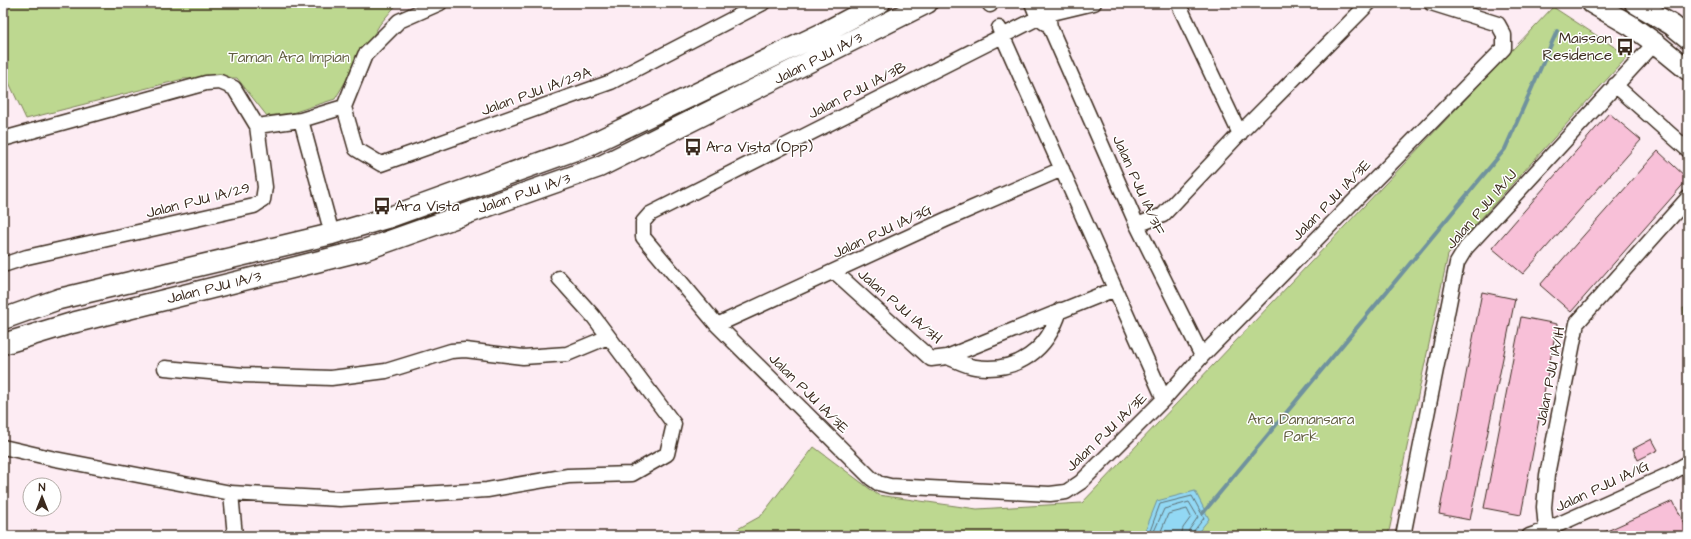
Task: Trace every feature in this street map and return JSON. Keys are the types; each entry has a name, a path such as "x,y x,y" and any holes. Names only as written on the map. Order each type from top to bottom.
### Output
{"street":[{"path":"257,126 301,120 344,107 365,55 399,21 440,3"},
{"name":"Jalan PJU 1A/29A","path":"344,107 356,149 381,164 611,82 763,3"},
{"name":"Jalan PJU 1A/3","path":"3,319 59,299 332,234 387,218 589,145 823,33 880,3"},
{"name":"Jalan PJU 1A/3","path":"3,344 72,322 364,250 599,167 928,3"},
{"name":"Jalan PJU 1A/3F","path":"1032,3 1045,16 1137,225 1202,356"},
{"name":"Jalan PJU 1A/3B","path":"643,222 650,214 872,101 1001,32 1045,16 1094,3"},
{"path":"1178,3 1240,134"},
{"path":"1137,225 1163,216 1240,134 1369,3"},
{"name":"Jalan PJU 1A/3E","path":"643,222 643,237 717,325 871,478 878,483 890,486 1050,494 1066,492 1080,482 1164,399 1202,356 1504,48 1504,35 1498,24 1431,3"},
{"path":"1592,3 1630,25 1688,70"},
{"path":"1635,3 1672,25 1688,38"},
{"path":"1001,32 1164,399"},
{"name":"Jalan PJU 1A/1J","path":"1403,536 1457,263 1466,248 1655,43"},
{"name":"Jalan PJU 1A/29","path":"3,139 206,83 220,82 234,88 257,126 265,187 263,200 254,206 27,257 3,265"},
{"path":"1615,85 1688,150"},
{"path":"301,120 332,234"},
{"name":"Jalan PJU 1A/3G","path":"717,325 835,272 945,220 1062,169"},
{"name":"Jalan PJU 1A/1H","path":"1546,530 1544,507 1547,475 1578,323 1688,198"},
{"name":"Jalan PJU 1A/3H","path":"835,272 931,359 947,357 1115,289"},
{"path":"3,447 55,459 231,493 340,499 487,490 568,476 632,474 667,454 674,424 593,316 559,278"},
{"name":"Jalan PJU 1A/3H","path":"947,357 974,368 1002,368 1019,363 1035,351 1048,337 1055,325 1060,310"},
{"path":"165,368 243,375 331,378 386,371 451,351 464,350 523,357 567,354 608,337"},
{"name":"Jalan PJU 1A/1G","path":"1529,536 1546,530 1668,475 1688,464"},
{"path":"231,493 235,536"}],"green space":[{"name":"Taman Ara Impian","path":"3,3 398,3 380,24 335,99 292,113 267,116 237,78 183,79 26,119 5,74 3,74"},
{"name":"Ara Damansara Park","path":"1553,7 1628,56 1448,255 1388,536 725,536 761,516 814,447 878,495 977,509 1082,503"},
{"path":"1683,308 1688,308 1688,337 1686,337"}],"water":[{"path":"1195,491 1209,519 1195,536 1140,536 1146,529 1157,501"}],"building":[{"path":"1609,113 1641,140 1523,274 1492,248"},
{"path":"1658,151 1688,179 1571,312 1540,285"},
{"path":"1482,292 1515,299 1470,520 1439,514"},
{"path":"1521,317 1557,324 1521,515 1484,508"},
{"path":"1652,439 1658,450 1638,460 1633,449"},
{"path":"1673,501 1688,531 1677,536 1596,536"}],"waterway":[{"path":"1203,513 1505,149 1557,31"}],"place":[{"name":"Maisson Residence","path":"1625,47"},
{"name":"Ara Vista (Opp)","path":"693,147"},
{"name":"Ara Vista","path":"382,206"}]}
